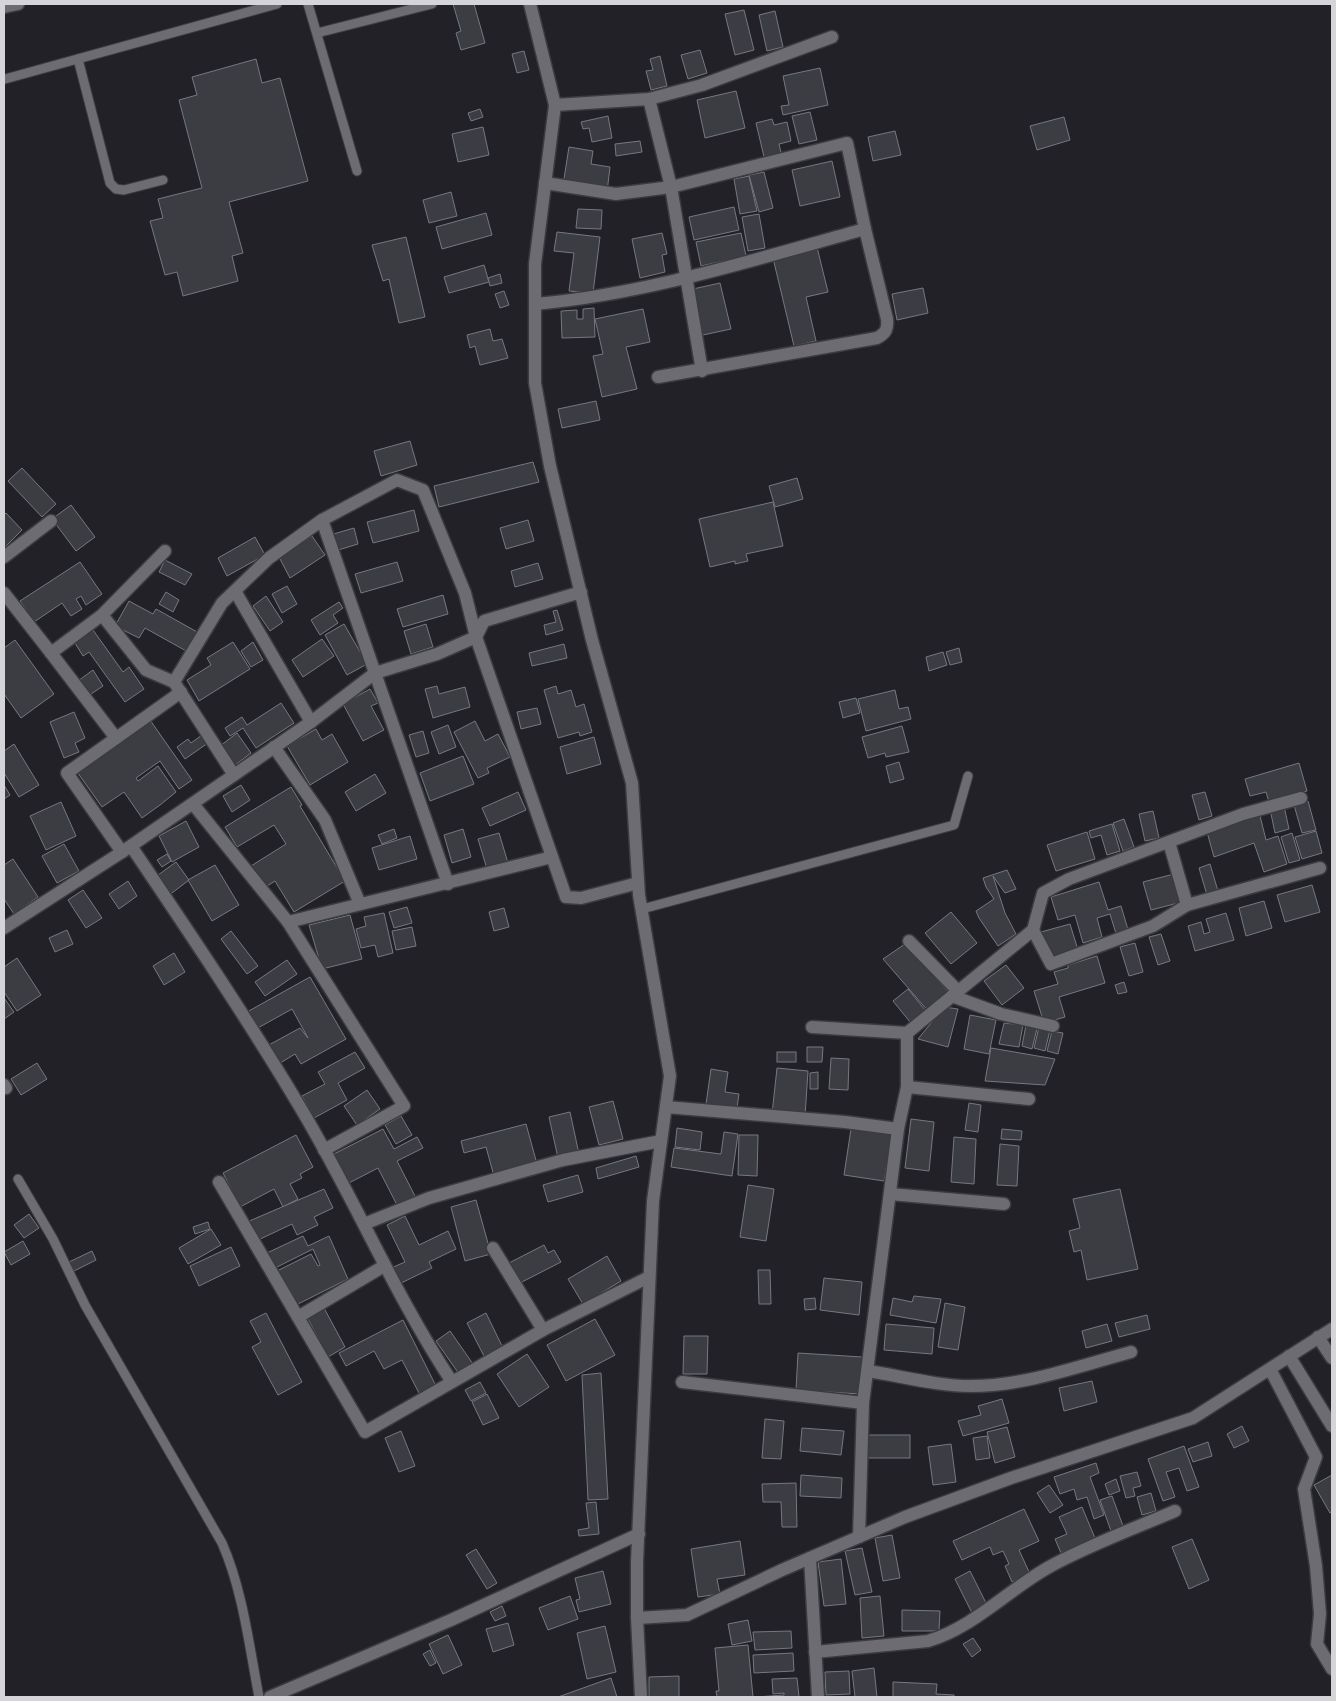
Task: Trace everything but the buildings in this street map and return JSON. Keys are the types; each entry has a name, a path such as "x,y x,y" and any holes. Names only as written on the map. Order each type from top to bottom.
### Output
{"street":[{"path":"4,7 18,4"},
{"path":"530,4 555,105 534,264 536,383 550,466 581,592 632,783 638,883 670,1076 653,1201 649,1277 637,1618 641,1697"},
{"path":"555,105 649,99 702,85 832,37"},
{"path":"649,99 671,187 702,371"},
{"path":"545,184 616,194 671,187 847,143 864,229 887,319 888,328 884,334 877,338 702,371 658,377"},
{"path":"535,304 584,300 687,278 864,229"},
{"path":"452,1382 400,1297 364,1224 301,1108 229,994 127,849 67,773 116,738 177,687 222,603 269,558 322,520 397,480 423,490 465,593 476,637 566,897 581,898 638,883"},
{"path":"322,520 448,884"},
{"path":"4,557 51,521"},
{"path":"51,653 102,615 165,551"},
{"path":"235,591 311,722"},
{"path":"4,928 127,849 311,722 375,673 437,654 476,637 484,622 581,592"},
{"path":"4,593 116,738"},
{"path":"102,615 146,670 177,687 234,775"},
{"path":"274,747 325,820 360,904"},
{"path":"812,1027 907,1033 1033,930 1043,893 1069,879 1243,814 1301,798"},
{"path":"192,804 288,922 404,1106 324,1150"},
{"path":"1169,842 1187,906"},
{"path":"288,922 552,857"},
{"path":"1033,930 1051,964 1153,926 1187,906 1320,868"},
{"path":"909,941 955,994 1000,1014 1053,1026"},
{"path":"859,1537 863,1403 898,1129 907,1087 907,1033"},
{"path":"907,1087 1029,1099"},
{"path":"666,1107 845,1122 898,1129"},
{"path":"364,1224 429,1198 563,1160 661,1141"},
{"path":"219,1182 365,1432 543,1330 649,1277"},
{"path":"890,1194 1004,1204"},
{"path":"493,1248 543,1330"},
{"path":"298,1318 384,1266"},
{"path":"637,1618 687,1615 810,1558 905,1517 1011,1478 1064,1463 1193,1418 1332,1329"},
{"path":"1318,1337 1332,1358"},
{"path":"868,1371 969,1386 995,1385 1018,1382 1131,1352"},
{"path":"1289,1356 1332,1426"},
{"path":"1270,1368 1316,1457 1304,1489 1317,1576 1320,1614 1317,1644 1332,1669"},
{"path":"682,1382 863,1403"},
{"path":"815,1652 928,1641 940,1638 964,1625 1048,1568 1175,1511"},
{"path":"270,1697 451,1620 639,1534"},
{"path":"810,1558 818,1697"}],"lane":[{"path":"5,79 277,4"},
{"path":"308,4 357,171"},
{"path":"317,33 432,4"},
{"path":"78,59 110,183 116,189 124,190 163,180"},
{"path":"642,909 954,825 968,776"},
{"path":"18,1179 53,1239 85,1305 222,1543 232,1566 239,1591 259,1697"}]}
